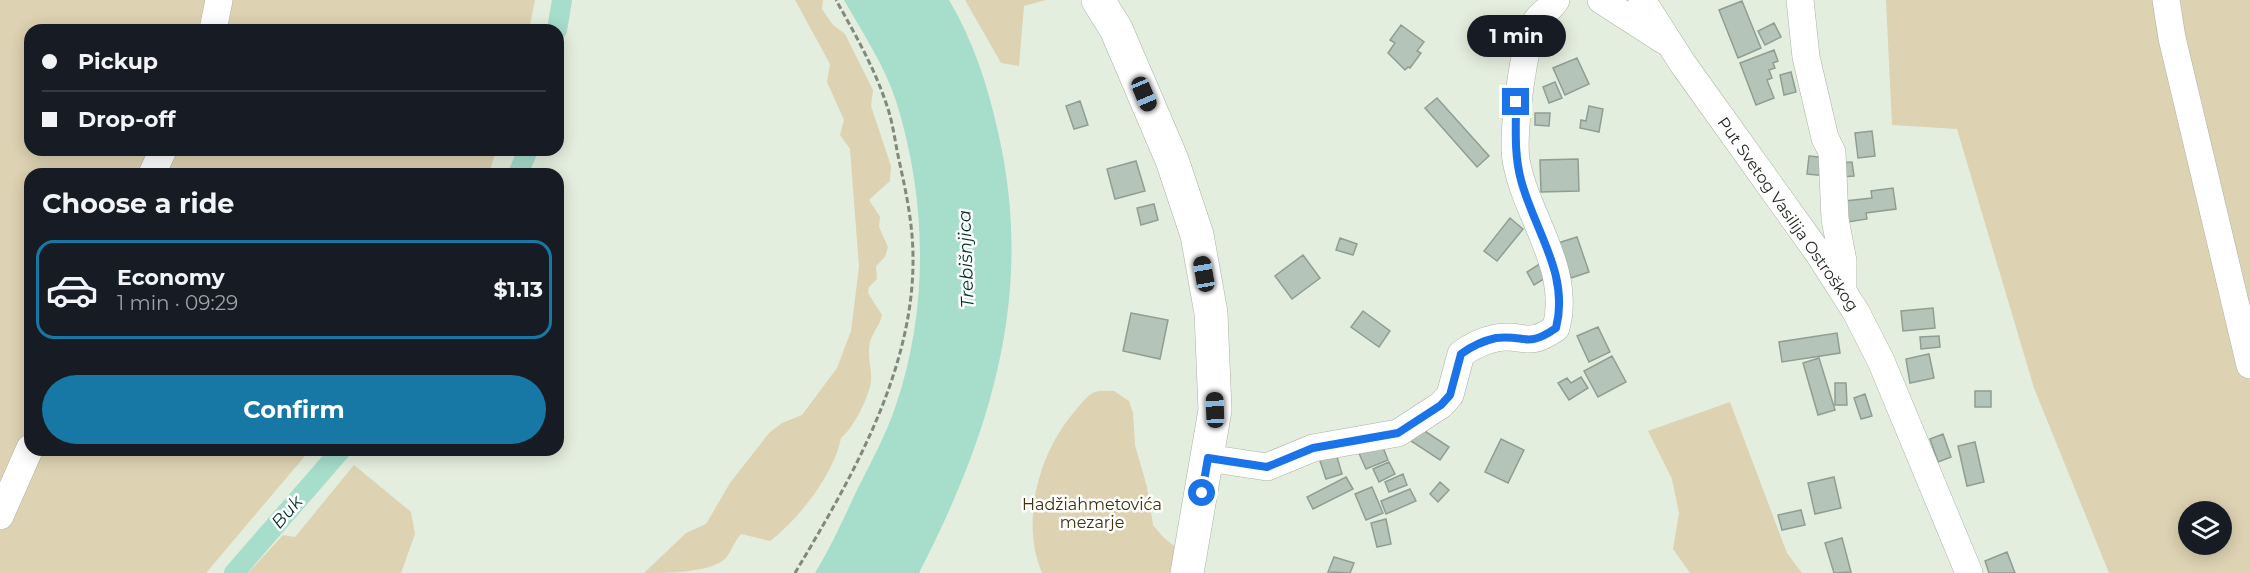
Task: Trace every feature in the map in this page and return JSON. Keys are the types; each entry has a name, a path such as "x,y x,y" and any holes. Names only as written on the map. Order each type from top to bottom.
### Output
{"main road":[{"path":"1098,0 1116,29 1172,160 1197,235 1211,313 1215,410 1187,573"}],"street":[{"path":"214,24 219,0"},
{"path":"1208,458 1267,467 1313,448 1398,433 1441,405 1450,395 1461,354 1476,344 1498,338 1536,340 1556,328 1560,294 1555,269 1522,184 1516,158 1516,102 1524,74 1527,47 1537,21 1556,0"},
{"path":"1601,0 1671,46"},
{"name":"Put Svetog Vasilija Ostroškog","path":"1642,0 1671,46 1843,291 1881,361 1969,573"},
{"path":"1800,0 1806,57 1825,138 1832,152 1835,219 1843,261 1843,291"},
{"path":"2166,0 2172,38 2250,365"},
{"path":"0,516 26,456"}],"path":[{"path":"795,573 831,514 892,381 911,295 910,214 888,107 875,74 836,0"}],"green space":[{"path":"0,0 535,0 530,24 24,24 24,156 494,156 491,168 24,168 24,456 305,456 206,573 0,573"},
{"path":"795,0 823,0 822,9 833,25 845,34 873,90 871,106 891,166 890,181 869,200 880,217 879,227 888,247 885,257 876,266 877,279 869,287 868,293 882,315 869,344 870,388 855,420 841,438 823,481 814,495 781,532 770,541 741,534 726,558 710,567 688,571 644,573 686,533 706,524 730,483 769,433 782,423 802,415 837,368 851,331 859,267 850,149 840,135 844,120 827,82 830,64"},
{"path":"965,0 1046,0 1024,6 1019,66 1001,63"},
{"path":"1886,0 2250,0 2250,573 2109,573 2034,388 1957,129 1892,125"},
{"name":"Hadžiahmetovića mezarje","path":"1114,391 1129,401 1133,413 1135,445 1147,487 1153,525 1178,549 1173,573 1042,573 1033,532 1033,510 1043,467 1062,428 1084,400 1095,392"},
{"path":"1730,402 1787,553 1802,573 1690,573 1673,549 1679,513 1672,479 1648,431"},
{"path":"354,465 411,512 415,534 401,573 248,573 283,535 295,537"}],"water":[{"name":"Trebišnjica","path":"844,0 949,0 972,47 990,98 1008,191 1012,248 1009,304 1000,359 986,413 967,467 945,520 919,573 815,573 837,533 892,416 907,368 919,292 918,215 914,176 906,138 886,75"}],"building":[{"path":"1742,1 1761,48 1738,58 1719,10"},
{"path":"1489,17 1525,21 1521,53 1486,50"},
{"path":"1774,23 1781,37 1765,45 1758,31"},
{"path":"1401,25 1424,42 1417,51 1421,53 1410,68 1405,70 1388,53 1395,43 1390,40"},
{"path":"1774,50 1778,61 1773,63 1775,68 1769,70 1772,78 1767,80 1774,98 1756,105 1740,63"},
{"path":"1577,58 1589,84 1565,95 1553,68"},
{"path":"1791,72 1796,92 1784,95 1780,75"},
{"path":"1555,82 1562,98 1549,103 1543,87"},
{"path":"1437,98 1489,156 1477,167 1425,108"},
{"path":"1080,101 1088,125 1074,129 1066,106"},
{"path":"1589,106 1603,109 1599,132 1580,128 1581,120 1586,121"},
{"path":"1535,113 1550,113 1549,126 1535,125"},
{"path":"1872,131 1875,156 1858,158 1855,133"},
{"path":"1809,156 1828,158 1827,176 1807,174"},
{"path":"1578,159 1579,191 1541,192 1540,160"},
{"path":"1136,161 1145,191 1115,199 1107,169"},
{"path":"1852,162 1854,176 1841,177 1840,163"},
{"path":"1893,188 1896,209 1866,213 1867,219 1848,222 1845,201 1872,198 1871,191"},
{"path":"1154,204 1158,220 1141,225 1137,208"},
{"path":"1510,218 1523,229 1497,261 1484,251"},
{"path":"1577,237 1589,272 1571,278 1564,256 1555,244"},
{"path":"1340,238 1357,244 1353,255 1336,250"},
{"path":"1303,255 1320,278 1292,299 1275,276"},
{"path":"1541,263 1549,276 1534,285 1527,272"},
{"path":"1933,308 1935,328 1903,331 1901,311"},
{"path":"1363,311 1390,331 1379,347 1351,327"},
{"path":"1131,313 1168,320 1160,359 1123,351"},
{"path":"1598,327 1610,352 1589,362 1577,336"},
{"path":"1837,333 1840,353 1782,362 1779,342"},
{"path":"1939,336 1940,347 1921,349 1920,337"},
{"path":"1929,354 1934,378 1910,383 1906,359"},
{"path":"1612,356 1626,382 1598,397 1584,371"},
{"path":"1819,358 1835,410 1818,415 1803,363"},
{"path":"1581,377 1588,388 1569,400 1558,383 1567,378 1571,383"},
{"path":"1835,383 1846,383 1847,405 1835,405"},
{"path":"1975,391 1991,391 1991,407 1975,407"},
{"path":"1865,394 1872,416 1861,419 1854,398"},
{"path":"1417,426 1449,447 1440,460 1408,439"},
{"path":"1943,434 1951,457 1938,462 1930,439"},
{"path":"1501,439 1524,450 1508,483 1485,472"},
{"path":"1380,440 1388,460 1366,469 1357,449"},
{"path":"1975,442 1984,482 1967,486 1958,446"},
{"path":"1335,450 1342,474 1326,479 1318,455"},
{"path":"1389,462 1395,474 1379,482 1373,469"},
{"path":"1403,474 1407,485 1389,492 1385,482"},
{"path":"1346,477 1353,489 1313,509 1307,497"},
{"path":"1834,477 1841,508 1815,514 1808,483"},
{"path":"1440,482 1449,490 1438,502 1430,494"},
{"path":"1372,487 1383,513 1366,520 1355,494"},
{"path":"1410,489 1416,501 1386,514 1381,501"},
{"path":"1801,510 1805,525 1782,530 1778,515"},
{"path":"1386,519 1391,544 1377,547 1371,523"},
{"path":"1842,538 1851,572 1834,573 1825,543"},
{"path":"2007,552 2015,573 1989,573 1985,561"},
{"path":"1334,557 1354,563 1350,573 1328,572"}],"waterway":[{"name":"Buk","path":"558,24 562,0"},
{"name":"Buk","path":"520,168 526,156"},
{"name":"Buk","path":"234,573 336,456"}],"route":[{"path":"1202,493 1208,458 1267,467 1313,448 1398,433 1441,405 1450,395 1461,354 1476,344 1498,338 1536,340 1556,328 1560,294 1555,269 1522,184 1516,158 1516,102"}]}
